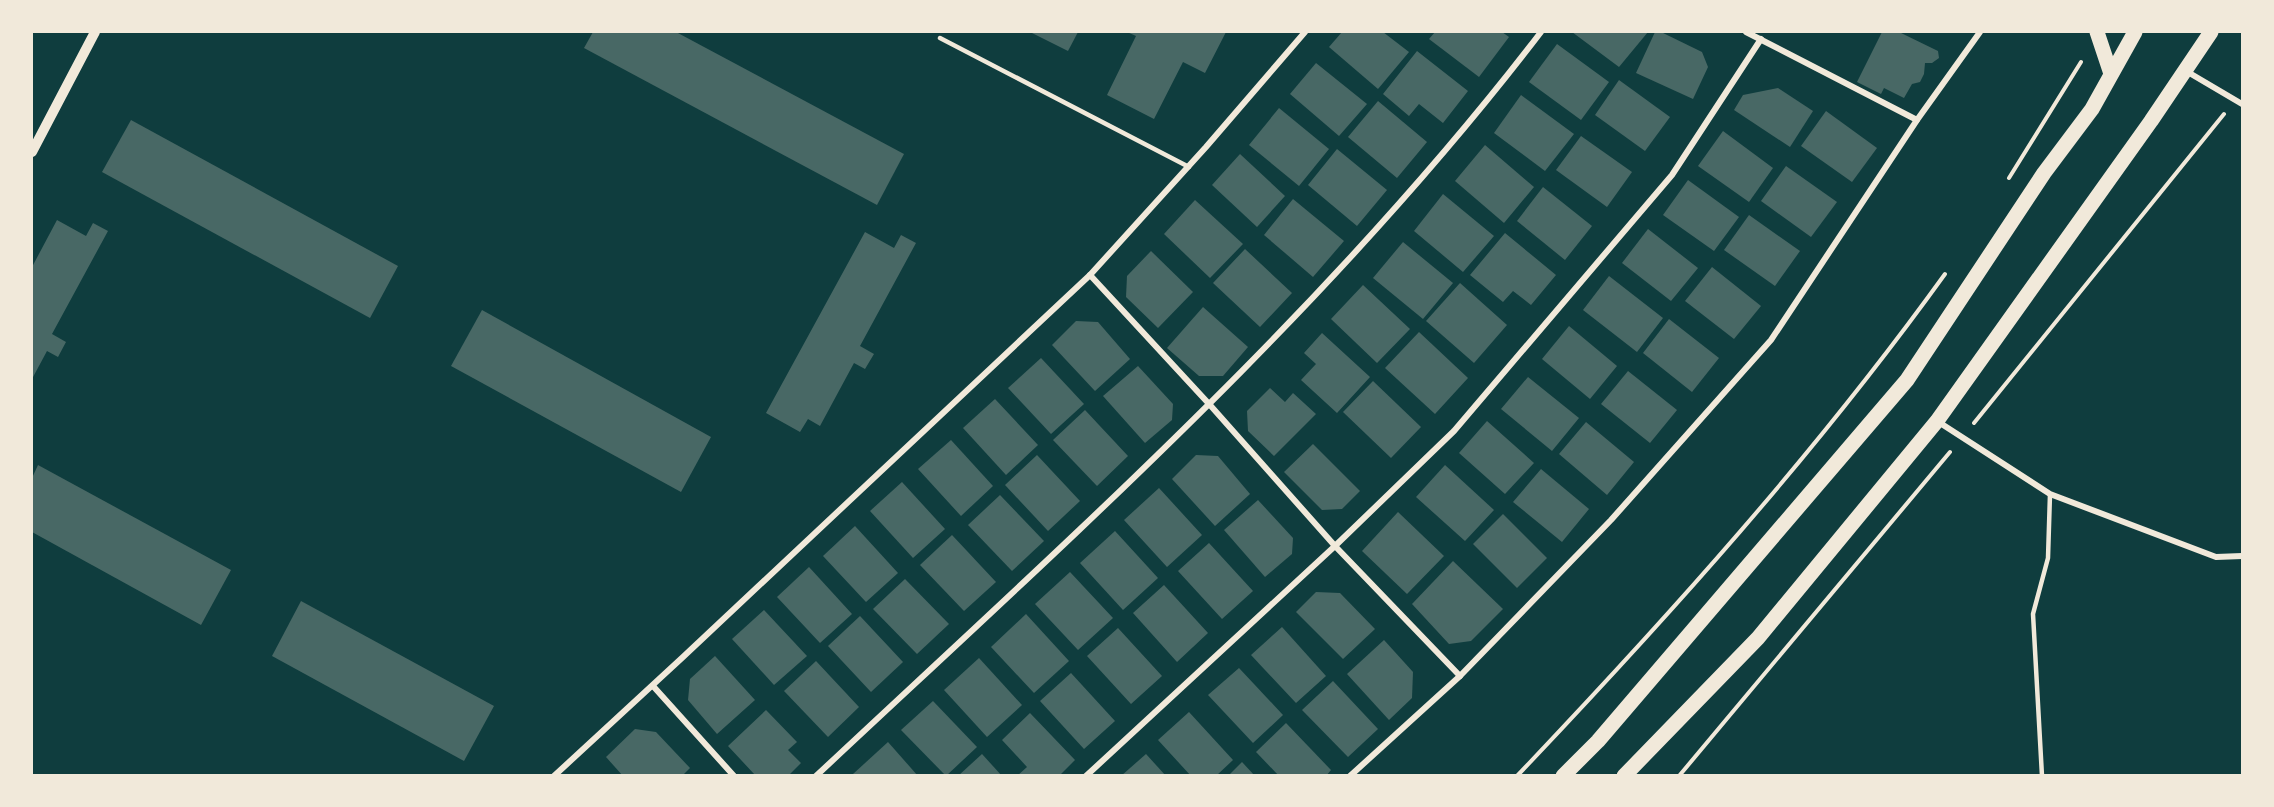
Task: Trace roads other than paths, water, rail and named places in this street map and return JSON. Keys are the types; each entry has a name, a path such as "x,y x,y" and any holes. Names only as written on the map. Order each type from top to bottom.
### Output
{"main road":[{"path":"2097,32 2111,74"},
{"path":"1563,776 1598,741 1906,380 2044,173 2087,116 2134,32"},
{"path":"1624,776 1758,638 1937,421 2211,32"}],"street":[{"path":"32,152 94,32"},
{"path":"554,776 653,686 1090,275 1189,167 1305,32"},
{"path":"816,776 1210,405 1355,254 1541,32"},
{"path":"1746,32 1917,120"},
{"path":"1350,776 1460,676 1611,520 1771,340 1917,120 1980,32"},
{"path":"1086,776 1335,546 1454,431 1665,184 1761,39"},
{"path":"2185,70 2242,104"},
{"path":"1090,275 1210,405 1335,546 1460,676"},
{"path":"1937,421 2050,494 2216,557 2242,556"},
{"path":"653,686 734,776"}],"lane":[{"path":"940,38 1189,167"},
{"path":"2042,776 2033,614 2048,558 2050,494"}]}
